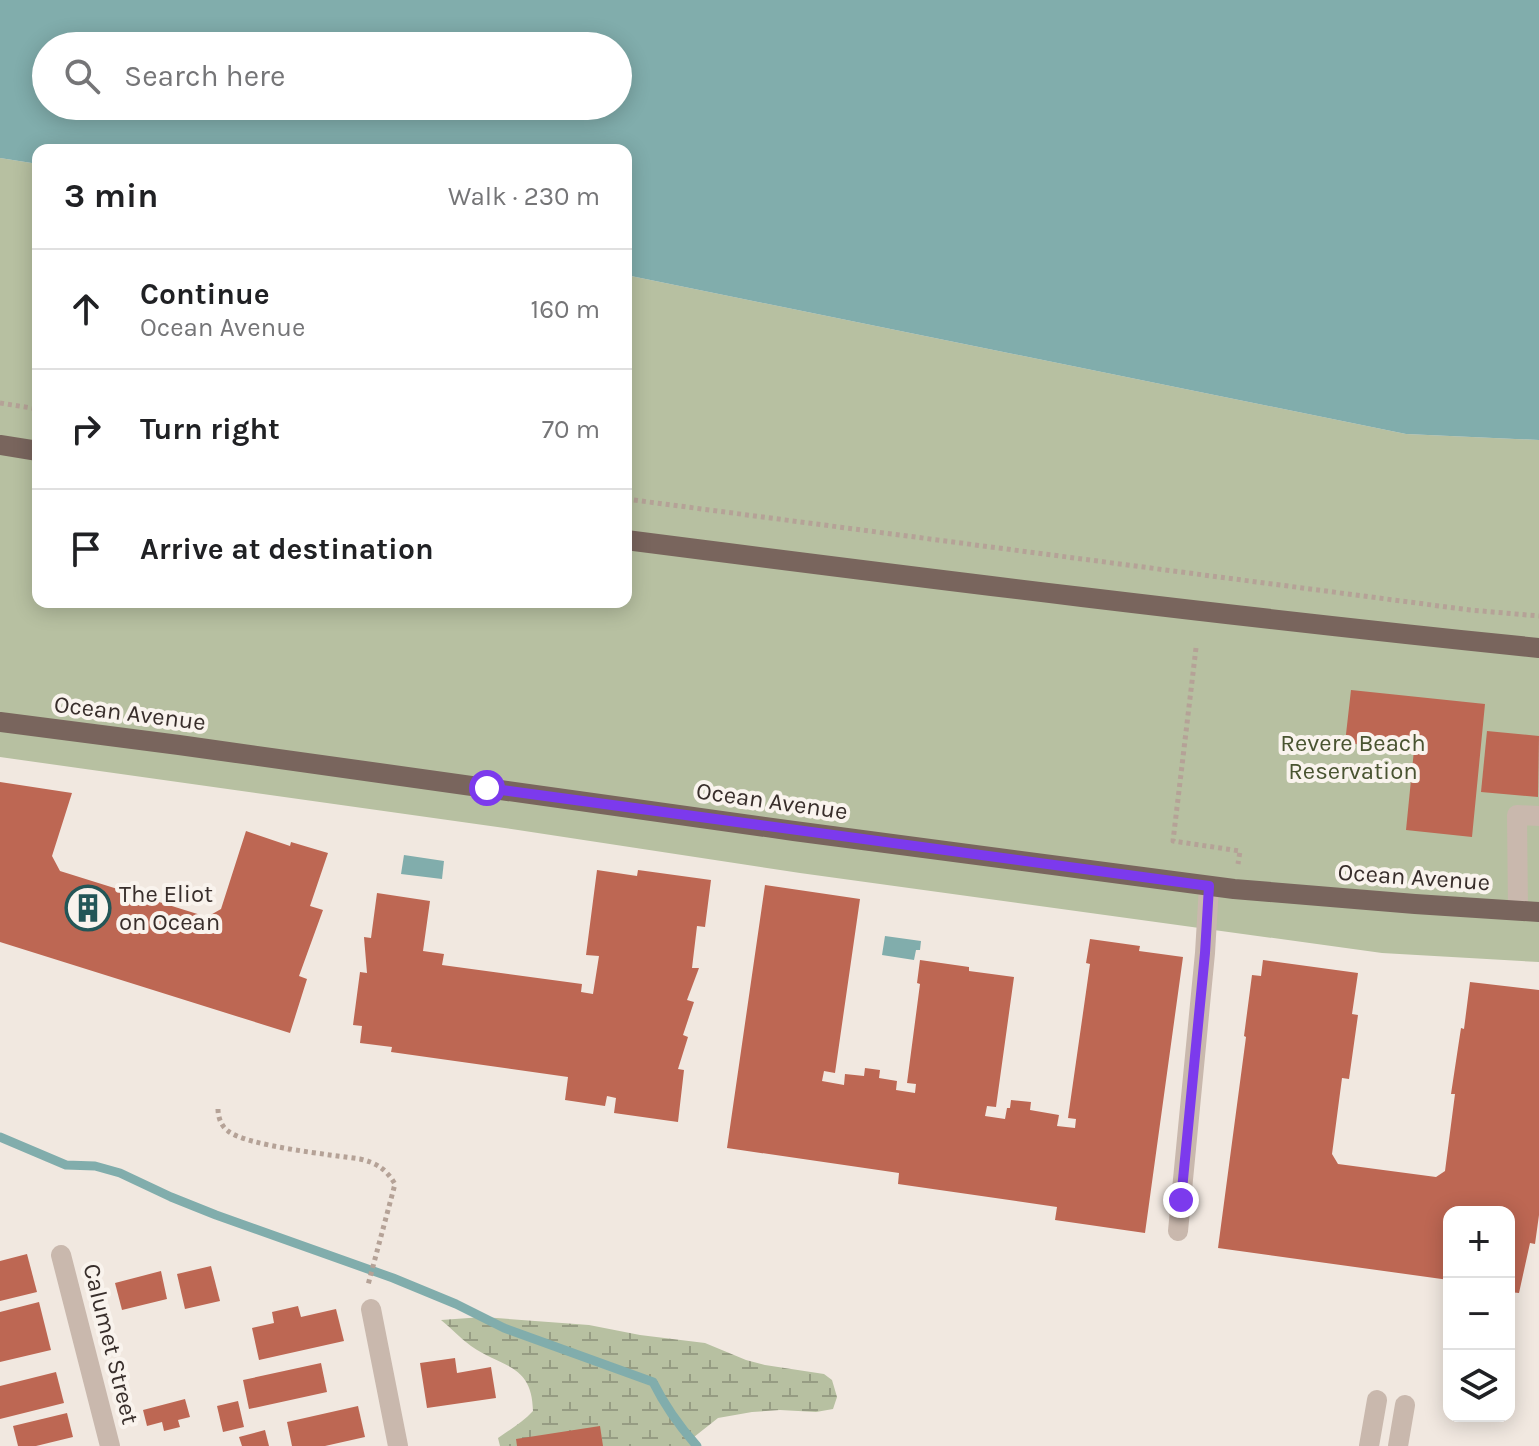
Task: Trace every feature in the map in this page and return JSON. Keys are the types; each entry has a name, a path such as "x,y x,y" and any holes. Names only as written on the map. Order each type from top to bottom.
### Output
{"main road":[{"path":"0,445 32,450"},
{"path":"632,541 913,577 1539,648"},
{"name":"Ocean Avenue","path":"0,722 1209,886 1539,912"}],"street":[{"path":"1518,910 1517,815 1539,816"},
{"path":"1178,1231 1209,886"},
{"name":"Calumet Street","path":"61,1255 110,1446"},
{"path":"369,1300 398,1446"},
{"path":"1369,1446 1377,1400"},
{"path":"1398,1446 1405,1405"}],"path":[{"path":"0,403 32,408"},
{"path":"632,500 1470,610 1539,616"},
{"path":"1196,648 1173,841 1240,851 1234,889"},
{"path":"218,1109 218,1117 228,1131 241,1137 260,1143 360,1159 376,1163 388,1172 395,1184 369,1300"}],"green space":[{"name":"Revere Beach Reservation","path":"0,158 32,163 32,608 632,608 632,276 1406,434 1539,440 1539,962 1382,953 800,873 0,757"},
{"path":"483,1317 589,1325 705,1343 765,1365 824,1374 832,1380 837,1397 833,1409 816,1412 780,1410 718,1418 694,1437 694,1446 500,1446 498,1438 533,1411 527,1384 513,1369 471,1346 441,1320"}],"water":[{"path":"0,0 1539,0 1539,440 1406,434 632,276 632,144 32,144 32,163 0,158"},
{"path":"404,855 444,861 442,879 401,874"},
{"path":"885,936 921,941 920,950 916,950 914,960 882,955"}],"building":[{"path":"1351,690 1485,704 1472,837 1406,830 1414,750 1345,743"},
{"path":"1487,731 1539,736 1538,797 1481,792"},
{"name":"The Eliot on Ocean","path":"0,782 72,793 52,856 60,871 207,917 221,909 246,831 290,846 291,842 328,853 310,906 323,910 299,976 307,979 290,1033 0,942"},
{"path":"597,870 637,876 638,870 711,880 705,927 697,926 692,968 699,968 687,1000 694,1002 683,1035 688,1037 678,1069 684,1070 678,1122 614,1113 616,1098 607,1096 605,1106 565,1100 568,1077 391,1052 392,1047 360,1043 362,1026 353,1025 360,972 367,973 364,937 371,938 377,893 430,901 423,951 444,954 442,965 582,984 581,992 593,994 599,956 586,955"},
{"path":"765,885 860,899 835,1073 824,1071 822,1081 844,1085 845,1074 864,1076 865,1068 880,1070 879,1078 897,1081 896,1090 915,1093 916,1084 907,1083 920,984 917,983 920,960 1014,977 996,1107 987,1106 985,1116 1005,1119 1011,1100 1031,1102 1030,1110 1059,1115 1057,1126 1075,1128 1076,1119 1068,1118 1090,964 1086,963 1090,939 1140,946 1139,951 1183,957 1145,1233 1055,1220 1057,1207 898,1184 899,1173 727,1148"},
{"path":"1263,960 1358,973 1352,1014 1358,1015 1349,1079 1342,1078 1332,1154 1338,1164 1436,1177 1445,1171 1455,1094 1451,1094 1470,982 1539,990 1539,1215 1535,1244 1530,1243 1519,1293 1515,1293 1515,1206 1443,1206 1443,1279 1218,1248 1252,975 1261,976"},
{"path":"27,1254 37,1292 0,1301 0,1261"},
{"path":"211,1266 220,1301 185,1309 177,1274"},
{"path":"161,1271 167,1299 122,1310 115,1283"},
{"path":"39,1302 51,1350 0,1362 0,1312"},
{"path":"298,1306 301,1317 336,1309 344,1341 259,1360 252,1328 274,1323 272,1312"},
{"path":"455,1358 457,1373 491,1367 496,1398 427,1408 420,1363"},
{"path":"321,1363 327,1392 249,1409 243,1380"},
{"path":"56,1372 64,1403 0,1419 0,1386"},
{"path":"185,1399 190,1417 178,1420 180,1427 164,1431 162,1422 147,1426 143,1410"},
{"path":"238,1401 244,1427 223,1432 217,1406"},
{"path":"358,1406 365,1437 325,1446 292,1446 287,1422"},
{"path":"67,1413 73,1437 36,1446 18,1446 13,1426"},
{"path":"600,1426 603,1446 517,1446 516,1439"},
{"path":"265,1430 269,1446 242,1446 239,1437"}],"waterway":[{"path":"0,1137 66,1165 95,1166 120,1173 216,1215 393,1278 504,1328 653,1382 673,1416 697,1446"}],"place":[{"name":"The Eliot on Ocean","path":"88,908"}],"route":[{"path":"487,788 1209,886 1181,1200"}]}
